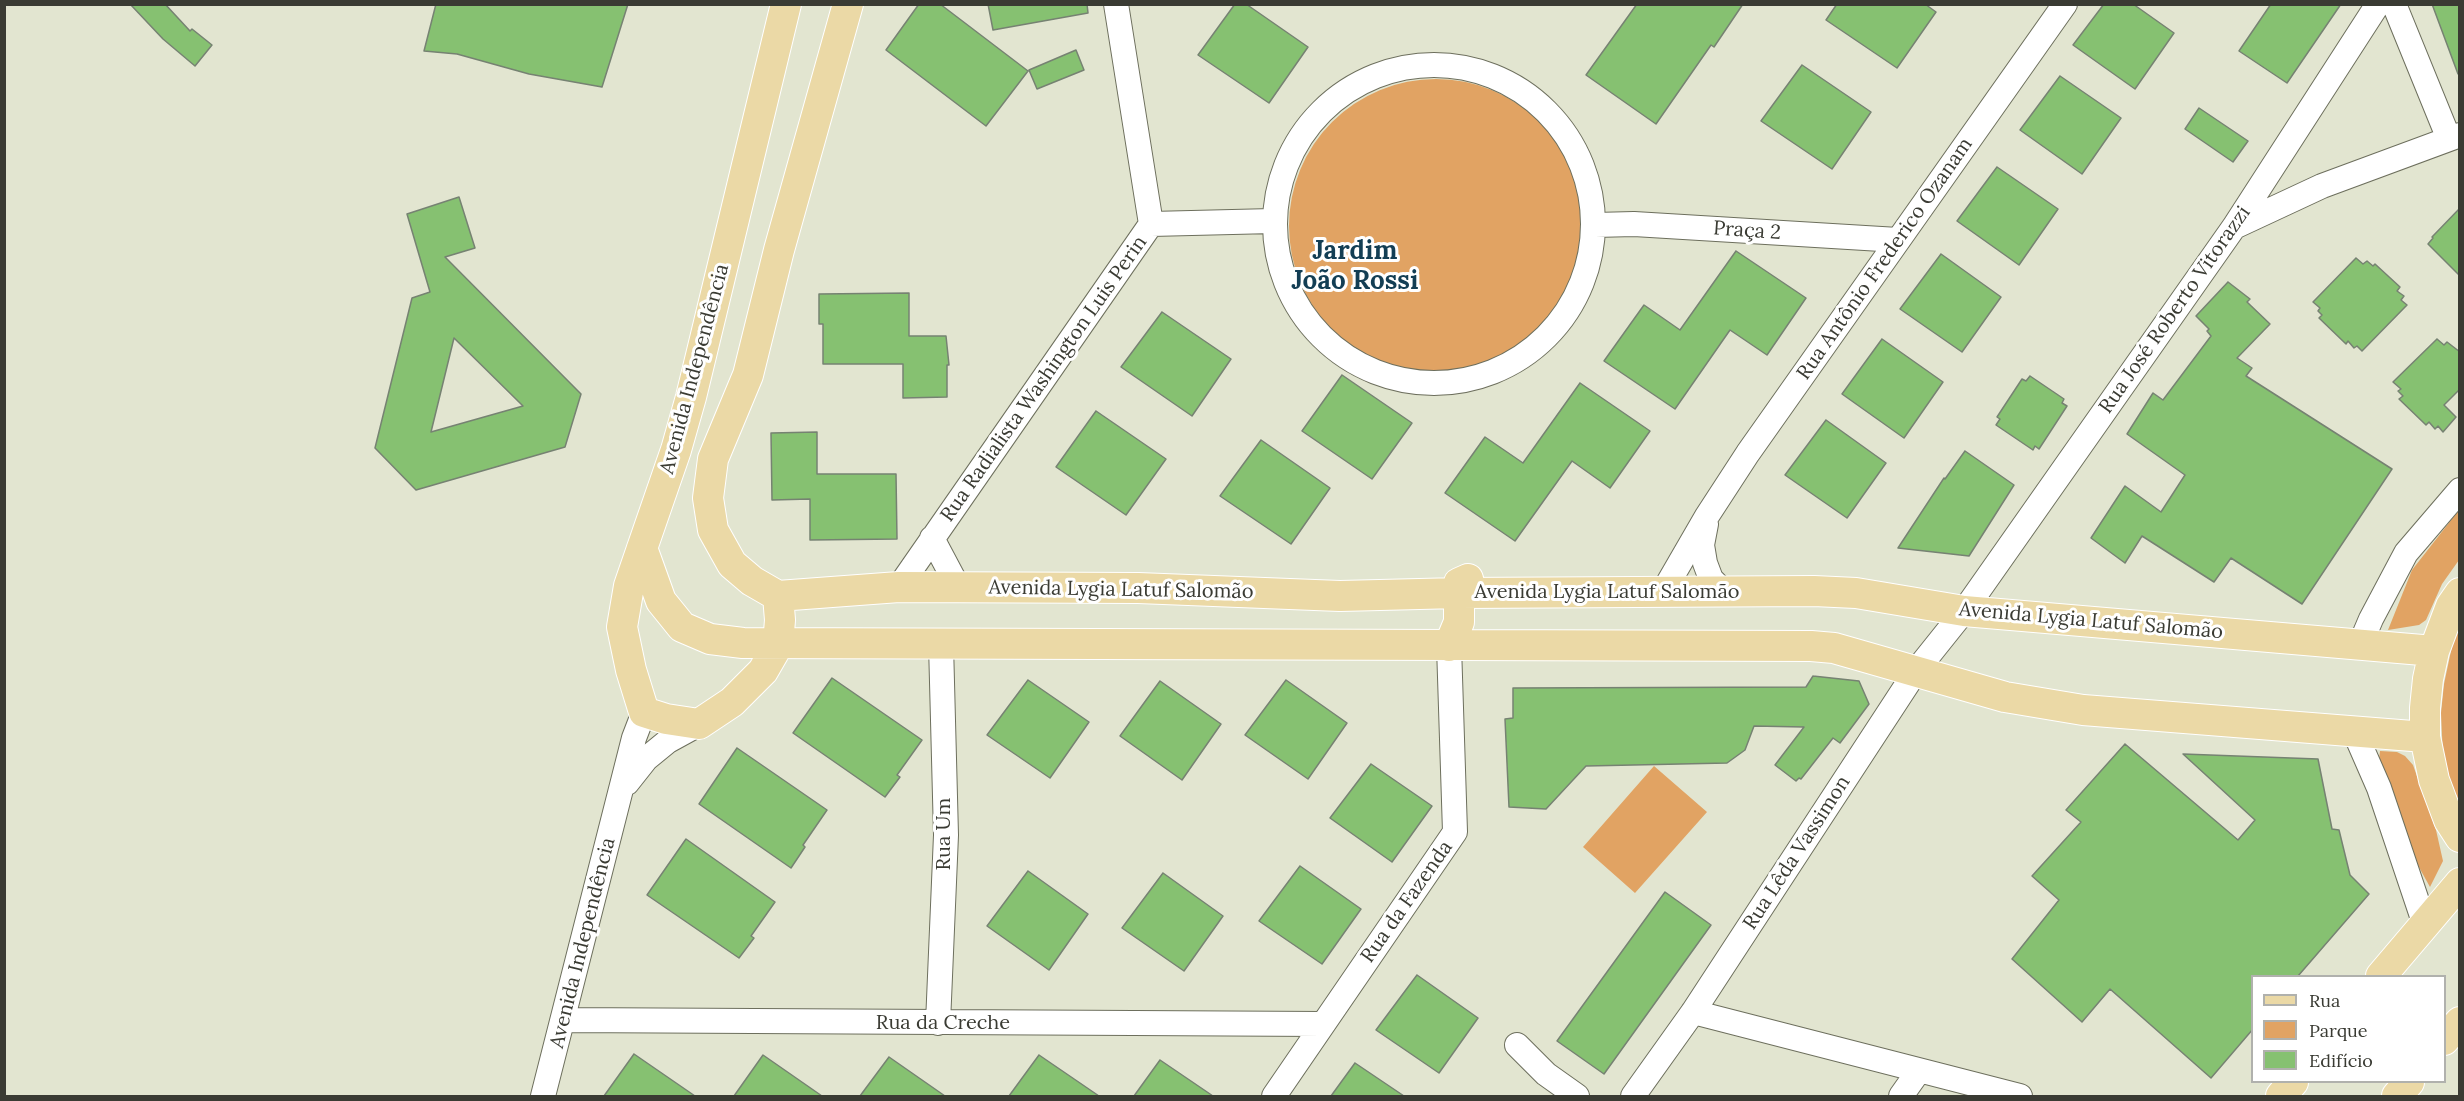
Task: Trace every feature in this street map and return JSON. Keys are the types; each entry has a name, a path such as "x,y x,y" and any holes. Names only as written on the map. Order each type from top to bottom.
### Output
{"main road":[{"name":"Avenida Independência","path":"644,712 631,670 622,627 629,586 676,450 691,397 786,4"},
{"name":"Avenida Independência","path":"777,596 752,581 732,564 713,530 708,498 713,459 747,375 779,250 848,4"},
{"path":"642,548 661,601 682,627 710,639 778,645 1281,643 1449,646 1811,646 1834,648 2006,697 2083,710 2425,737"},
{"name":"Avenida Lygia Latuf Salomão","path":"777,596 898,587 1138,588 1340,596 1460,592 1849,593 1964,611 2434,651"},
{"path":"1449,646 1459,622 1460,592"},
{"path":"2460,593 2451,606 2434,651 2428,679 2425,737 2434,780 2449,820 2460,837"},
{"path":"644,712 666,719 699,724 740,694 762,671 778,645 780,621 777,596"},
{"path":"2382,975 2460,883"},
{"path":"2446,1039 2460,1022"},
{"path":"2281,1096 2292,1083"},
{"path":"2397,1096 2408,1083"}],"street":[{"name":"Rua Radialista Washington Luis Perin","path":"898,587 1151,224 1116,4"},
{"name":"Rua Antônio Frederico Ozanam","path":"1663,592 1707,516 1748,453 2065,4"},
{"name":"Rua José Roberto Vitorazzi","path":"1964,611 2234,227 2378,4"},
{"path":"2234,227 2322,186 2454,137 2394,4"},
{"path":"1437,64 1486,72 1531,95 1565,131 1588,176 1595,225 1588,271 1568,312 1537,346 1498,370 1454,383 1431,383 1408,382 1365,369 1326,343 1297,309 1283,277 1279,267 1273,221 1282,172 1306,128 1342,93 1387,71 1437,64"},
{"path":"1151,224 1273,221"},
{"name":"Praça 2","path":"1595,225 1634,224 1898,240"},
{"path":"2360,645 2406,553 2460,490"},
{"name":"Rua Antônio Frederico Ozanam","path":"1707,516 1702,544 1705,563 1711,579 1724,592"},
{"name":"Rua Radialista Washington Luis Perin","path":"932,538 958,587"},
{"name":"Rua Lêda Vassimon","path":"1633,1096 1693,1012 1916,671 1964,611"},
{"name":"Rua Um","path":"938,1023 946,835 941,645"},
{"name":"Rua da Fazenda","path":"1274,1096 1455,832 1449,646"},
{"name":"Avenida Independência","path":"543,1096 634,738 644,712"},
{"name":"Avenida Independência","path":"622,790 646,759 668,741 699,724"},
{"path":"2355,733 2379,788 2425,925"},
{"path":"1693,1012 1918,1072 2020,1096"},
{"name":"Rua da Creche","path":"564,1020 1323,1024"},
{"path":"1517,1046 1546,1074 1576,1096"},
{"path":"1901,1096 1918,1072"}],"green space":[{"path":"1436,79 1465,82 1492,90 1518,104 1540,122 1558,144 1572,170 1580,197 1583,226 1580,255 1572,282 1558,308 1540,330 1518,348 1492,362 1465,370 1436,373 1407,370 1380,362 1354,348 1332,330 1314,308 1300,282 1292,255 1289,226 1292,197 1300,170 1314,144 1332,122 1354,104 1380,90 1407,82"},
{"path":"2459,510 2459,560 2442,584 2426,620 2419,625 2388,630 2412,570"},
{"path":"2459,625 2459,809 2443,757 2441,713 2444,684 2455,632"},
{"path":"2380,751 2397,752 2405,756 2413,765 2436,830 2443,861 2430,887 2405,842 2378,768"},
{"path":"1654,766 1707,812 1635,893 1583,847"}],"building":[{"path":"130,4 165,4 190,31 192,29 212,45 195,66 163,39"},
{"path":"436,4 628,4 602,87 529,74 457,54 424,51"},
{"path":"919,4 940,4 1028,71 986,126 886,50"},
{"path":"988,4 1087,4 1088,13 993,30"},
{"path":"1235,4 1246,4 1308,47 1269,103 1198,55"},
{"path":"1637,4 1743,4 1714,47 1711,45 1656,124 1586,75"},
{"path":"1837,4 1925,4 1936,12 1897,68 1826,20"},
{"path":"2104,4 2133,4 2174,33 2135,89 2073,45"},
{"path":"2271,4 2341,4 2287,83 2239,51"},
{"path":"2432,4 2460,4 2460,74 2458,74"},
{"path":"1076,50 1084,70 1037,89 1029,70"},
{"path":"1802,65 1871,112 1832,169 1761,121"},
{"path":"2060,76 2121,118 2082,174 2020,130"},
{"path":"2199,108 2248,141 2233,162 2185,129"},
{"path":"1997,167 2058,209 2019,265 1957,221"},
{"path":"459,197 475,248 445,257 581,394 565,447 416,490 375,448 412,298 430,292 407,214","holes":["454,338 523,406 431,432"]},
{"path":"2460,208 2460,276 2428,244"},
{"path":"1736,251 1806,298 1767,355 1730,330 1675,409 1604,361 1644,305 1680,330"},
{"path":"1941,254 2001,297 1962,352 1900,309"},
{"path":"2356,258 2363,264 2367,261 2373,266 2375,264 2400,287 2397,291 2404,296 2401,300 2407,305 2362,351 2357,346 2354,348 2348,341 2346,344 2319,318 2322,315 2318,311 2320,308 2313,302"},
{"path":"2228,282 2250,299 2247,302 2270,324 2237,358 2252,368 2246,376 2392,469 2302,604 2231,558 2214,582 2142,536 2125,563 2091,538 2125,486 2161,512 2185,475 2127,434 2153,393 2163,400 2211,336 2207,331 2209,329 2196,316"},
{"path":"909,293 909,336 946,336 949,365 947,365 947,397 903,398 903,364 823,364 823,324 819,324 819,294"},
{"path":"1162,312 1231,359 1192,416 1121,367"},
{"path":"1882,339 1943,382 1904,438 1842,394"},
{"path":"2437,339 2444,345 2447,342 2460,352 2460,389 2444,405 2456,417 2443,432 2438,426 2435,429 2429,422 2426,425 2399,399 2403,396 2398,391 2401,389 2393,382"},
{"path":"1342,375 1412,423 1372,479 1302,431"},
{"path":"2030,376 2064,399 2062,403 2067,406 2039,449 2035,446 2033,450 1996,425 2000,419 1997,417 2022,379 2026,381"},
{"path":"1580,383 1650,431 1610,488 1572,461 1515,541 1445,493 1485,437 1523,463"},
{"path":"1096,411 1166,459 1126,515 1056,467"},
{"path":"1826,420 1886,463 1847,518 1785,475"},
{"path":"817,432 817,474 896,474 897,539 810,540 810,499 772,500 771,433"},
{"path":"1261,440 1330,488 1291,544 1220,496"},
{"path":"1965,451 2014,485 1969,556 1898,548 1944,478"},
{"path":"1813,676 1859,681 1869,704 1840,743 1833,738 1801,779 1796,781 1775,765 1804,727 1754,726 1745,750 1727,763 1586,766 1546,809 1509,807 1505,719 1513,718 1513,688 1806,687"},
{"path":"832,678 922,740 897,775 900,777 885,797 793,733"},
{"path":"1028,680 1089,722 1050,778 987,735"},
{"path":"1286,680 1347,723 1308,779 1245,735"},
{"path":"1160,681 1221,724 1182,780 1120,736"},
{"path":"2125,744 2238,840 2255,820 2183,754 2318,759 2332,829 2339,830 2350,875 2369,894 2299,975 2251,975 2251,1031 2211,1078 2110,989 2082,1022 2012,959 2059,900 2032,876 2081,822 2066,810"},
{"path":"737,748 827,810 803,845 805,847 791,868 699,804"},
{"path":"1371,764 1432,806 1392,862 1330,818"},
{"path":"686,839 775,902 751,936 754,938 739,958 647,895"},
{"path":"1300,866 1361,909 1322,964 1259,921"},
{"path":"1028,871 1088,914 1049,970 987,926"},
{"path":"1163,873 1223,916 1184,971 1122,928"},
{"path":"1665,892 1711,925 1604,1074 1557,1041"},
{"path":"1417,975 1478,1018 1439,1073 1376,1030"},
{"path":"634,1054 695,1096 604,1096"},
{"path":"763,1055 822,1096 734,1096"},
{"path":"1039,1055 1099,1096 1009,1096"},
{"path":"889,1057 945,1096 860,1096"},
{"path":"1160,1060 1213,1096 1134,1096"},
{"path":"1355,1063 1404,1096 1331,1096"}],"district":[{"name":"Jardim João Rossi","path":"1355,267"}]}
